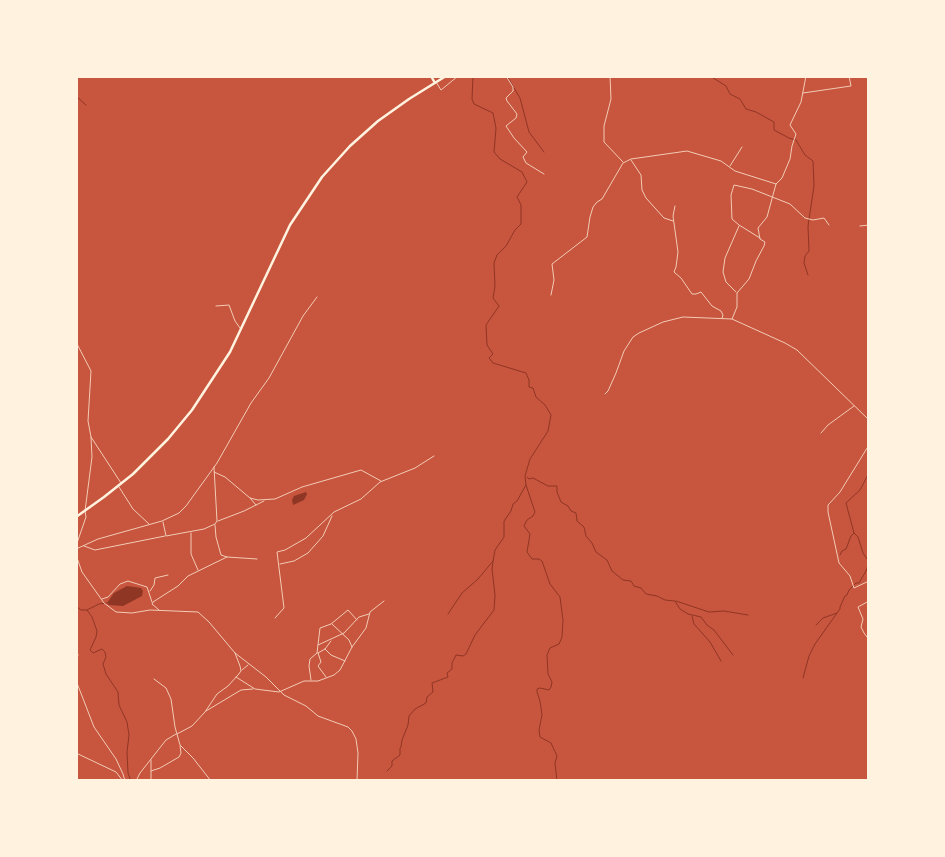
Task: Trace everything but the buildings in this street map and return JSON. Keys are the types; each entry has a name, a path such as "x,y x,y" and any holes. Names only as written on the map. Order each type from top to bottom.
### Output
{"main road":[{"path":"431,76 436,82"},
{"path":"76,517 122,483 160,448 192,410 220,368 242,328 281,241 302,204 322,177 350,146 372,127 393,110 446,76"}],"street":[{"path":"436,82 441,90 458,76"},
{"path":"506,76 513,87 513,91 506,98 517,114 516,118 506,126 514,138 528,152 523,157 526,163 544,174"},
{"path":"610,76 611,100 604,126 604,142 624,163"},
{"path":"760,238 758,228 767,218 776,184 782,178 790,159 796,134 790,125 801,102 806,76"},
{"path":"802,93 851,86 849,76"},
{"path":"729,166 742,146"},
{"path":"550,295 554,280 552,264 587,237 593,207 602,199 624,163 631,159 687,151 721,161 735,171 776,184"},
{"path":"631,159 641,175 642,190 646,198 664,218 674,221"},
{"path":"732,319 736,307 737,293 749,279 765,242 739,226 732,218 730,208 734,185 752,189 790,204 805,218 813,220 824,218 829,225"},
{"path":"676,206 673,216 678,252 674,272 681,278 692,294 702,292 712,306 721,311 722,318"},
{"path":"860,226 869,225"},
{"path":"737,293 726,282 723,272 725,258 739,226"},
{"path":"76,550 98,539 162,521 179,513 186,506 214,467 303,316 317,297"},
{"path":"216,306 229,305 237,325 242,328"},
{"path":"604,394 608,392 624,352 636,335 673,318 722,318 732,319 797,350 869,420"},
{"path":"76,342 91,371 88,421 92,457 85,511 86,517 76,546"},
{"path":"821,433 828,424 855,405"},
{"path":"91,436 122,483"},
{"path":"869,445 840,492 828,505 839,563 842,569 850,576 854,588 869,581"},
{"path":"274,618 284,608 277,552 285,550 306,538 339,509 361,499 382,481 415,468 434,456"},
{"path":"214,467 217,521"},
{"path":"250,498 275,499 302,487 361,470 382,481"},
{"path":"214,472 225,477 256,505"},
{"path":"118,486 132,509 149,525"},
{"path":"83,546 95,550 204,529 215,524 217,521 266,500"},
{"path":"279,564 294,561 308,553 323,536 333,514"},
{"path":"162,521 166,536"},
{"path":"215,524 216,537 220,553 223,556 257,559"},
{"path":"191,532 191,554 198,571"},
{"path":"76,555 82,572 104,603 116,612 198,612 235,653 266,677 279,692"},
{"path":"152,602 178,586 185,578 227,557"},
{"path":"150,592 154,586 155,578 168,575"},
{"path":"101,599 108,597 120,584 128,581 147,587 152,602 160,611"},
{"path":"279,692 300,682 318,681 337,673 366,628 369,614 373,608 384,601"},
{"path":"869,601 858,607 863,620 861,627 867,637 869,637"},
{"path":"326,678 318,666 320,662 318,646 320,628 331,624 348,610 357,620"},
{"path":"318,646 342,634 361,616 369,614"},
{"path":"331,624 351,643 352,647"},
{"path":"312,681 310,659 325,649 331,640"},
{"path":"325,649 331,656 345,661"},
{"path":"76,652 78,654 76,666"},
{"path":"235,653 240,671"},
{"path":"136,781 166,740 192,726 205,712 217,694 248,664"},
{"path":"76,674 77,683 94,727 116,759 124,774 124,781"},
{"path":"236,677 255,689"},
{"path":"151,771 179,757 181,752 171,699 166,688 154,678"},
{"path":"205,712 241,690 255,689 279,692 306,706 318,716 352,731 356,739 358,753 357,781"},
{"path":"180,745 211,781"},
{"path":"76,753 116,772 124,781"},
{"path":"151,759 151,781"}],"shaded area":[{"path":"306,492 304,500 293,505 292,500 294,496"},
{"path":"127,586 141,588 143,591 142,596 123,606 109,605 107,603 114,593"}],"waterway":[{"path":"473,76 472,99 474,104 493,113 496,128 494,152 500,159 522,172 527,182 517,197 521,205 521,224 515,230 506,246 497,255 494,263 495,286 493,298 499,306 486,325 487,345 493,354 489,358 493,363 526,373 529,387 533,388 536,397 545,405 551,415 548,431 530,459 525,476 535,512 524,526 530,534 527,552 532,559 542,561 550,584 560,597 563,620 562,637 559,644 550,648 547,655 548,674 552,682 551,687 549,690 537,689 542,715 539,730 540,737 551,743 557,756 555,763 557,781"},
{"path":"507,76 520,98 529,132 544,152"},
{"path":"710,76 726,86 730,94 740,99 746,109 774,122 774,130 796,140 805,155 813,161 814,186 808,226 809,251 805,256 804,263 808,275"},
{"path":"76,96 86,105"},
{"path":"816,625 823,618 837,613 849,590 856,583 859,583 866,571 869,562 863,553 858,537 854,533 846,503 860,490 869,473"},
{"path":"527,477 548,486 557,486 561,502 576,513 577,521 584,527 586,536 596,552 607,560 612,571 623,580 631,581 634,586 641,588 646,594 675,601 680,609 688,614 701,617 714,630 733,655"},
{"path":"448,614 462,593 478,579 493,561 495,550 504,537 504,521 526,485"},
{"path":"840,555 846,549 854,533"},
{"path":"387,771 392,766 392,761 400,755 400,748 409,716 415,709 426,703 427,697 433,692 432,683 448,677 447,673 452,669 452,663 456,655 463,656 466,654 475,635 494,610 493,561"},
{"path":"676,601 709,612 724,611 748,615"},
{"path":"87,610 99,604 107,603"},
{"path":"76,606 81,610 87,610 92,617 97,631 90,650 93,653 102,649 105,652 106,657 103,664 106,674 118,692 119,705 127,722 129,735 127,752 128,773 131,781"},
{"path":"803,678 809,656 815,644 837,613"},
{"path":"692,616 694,624 710,642 721,661"}]}
